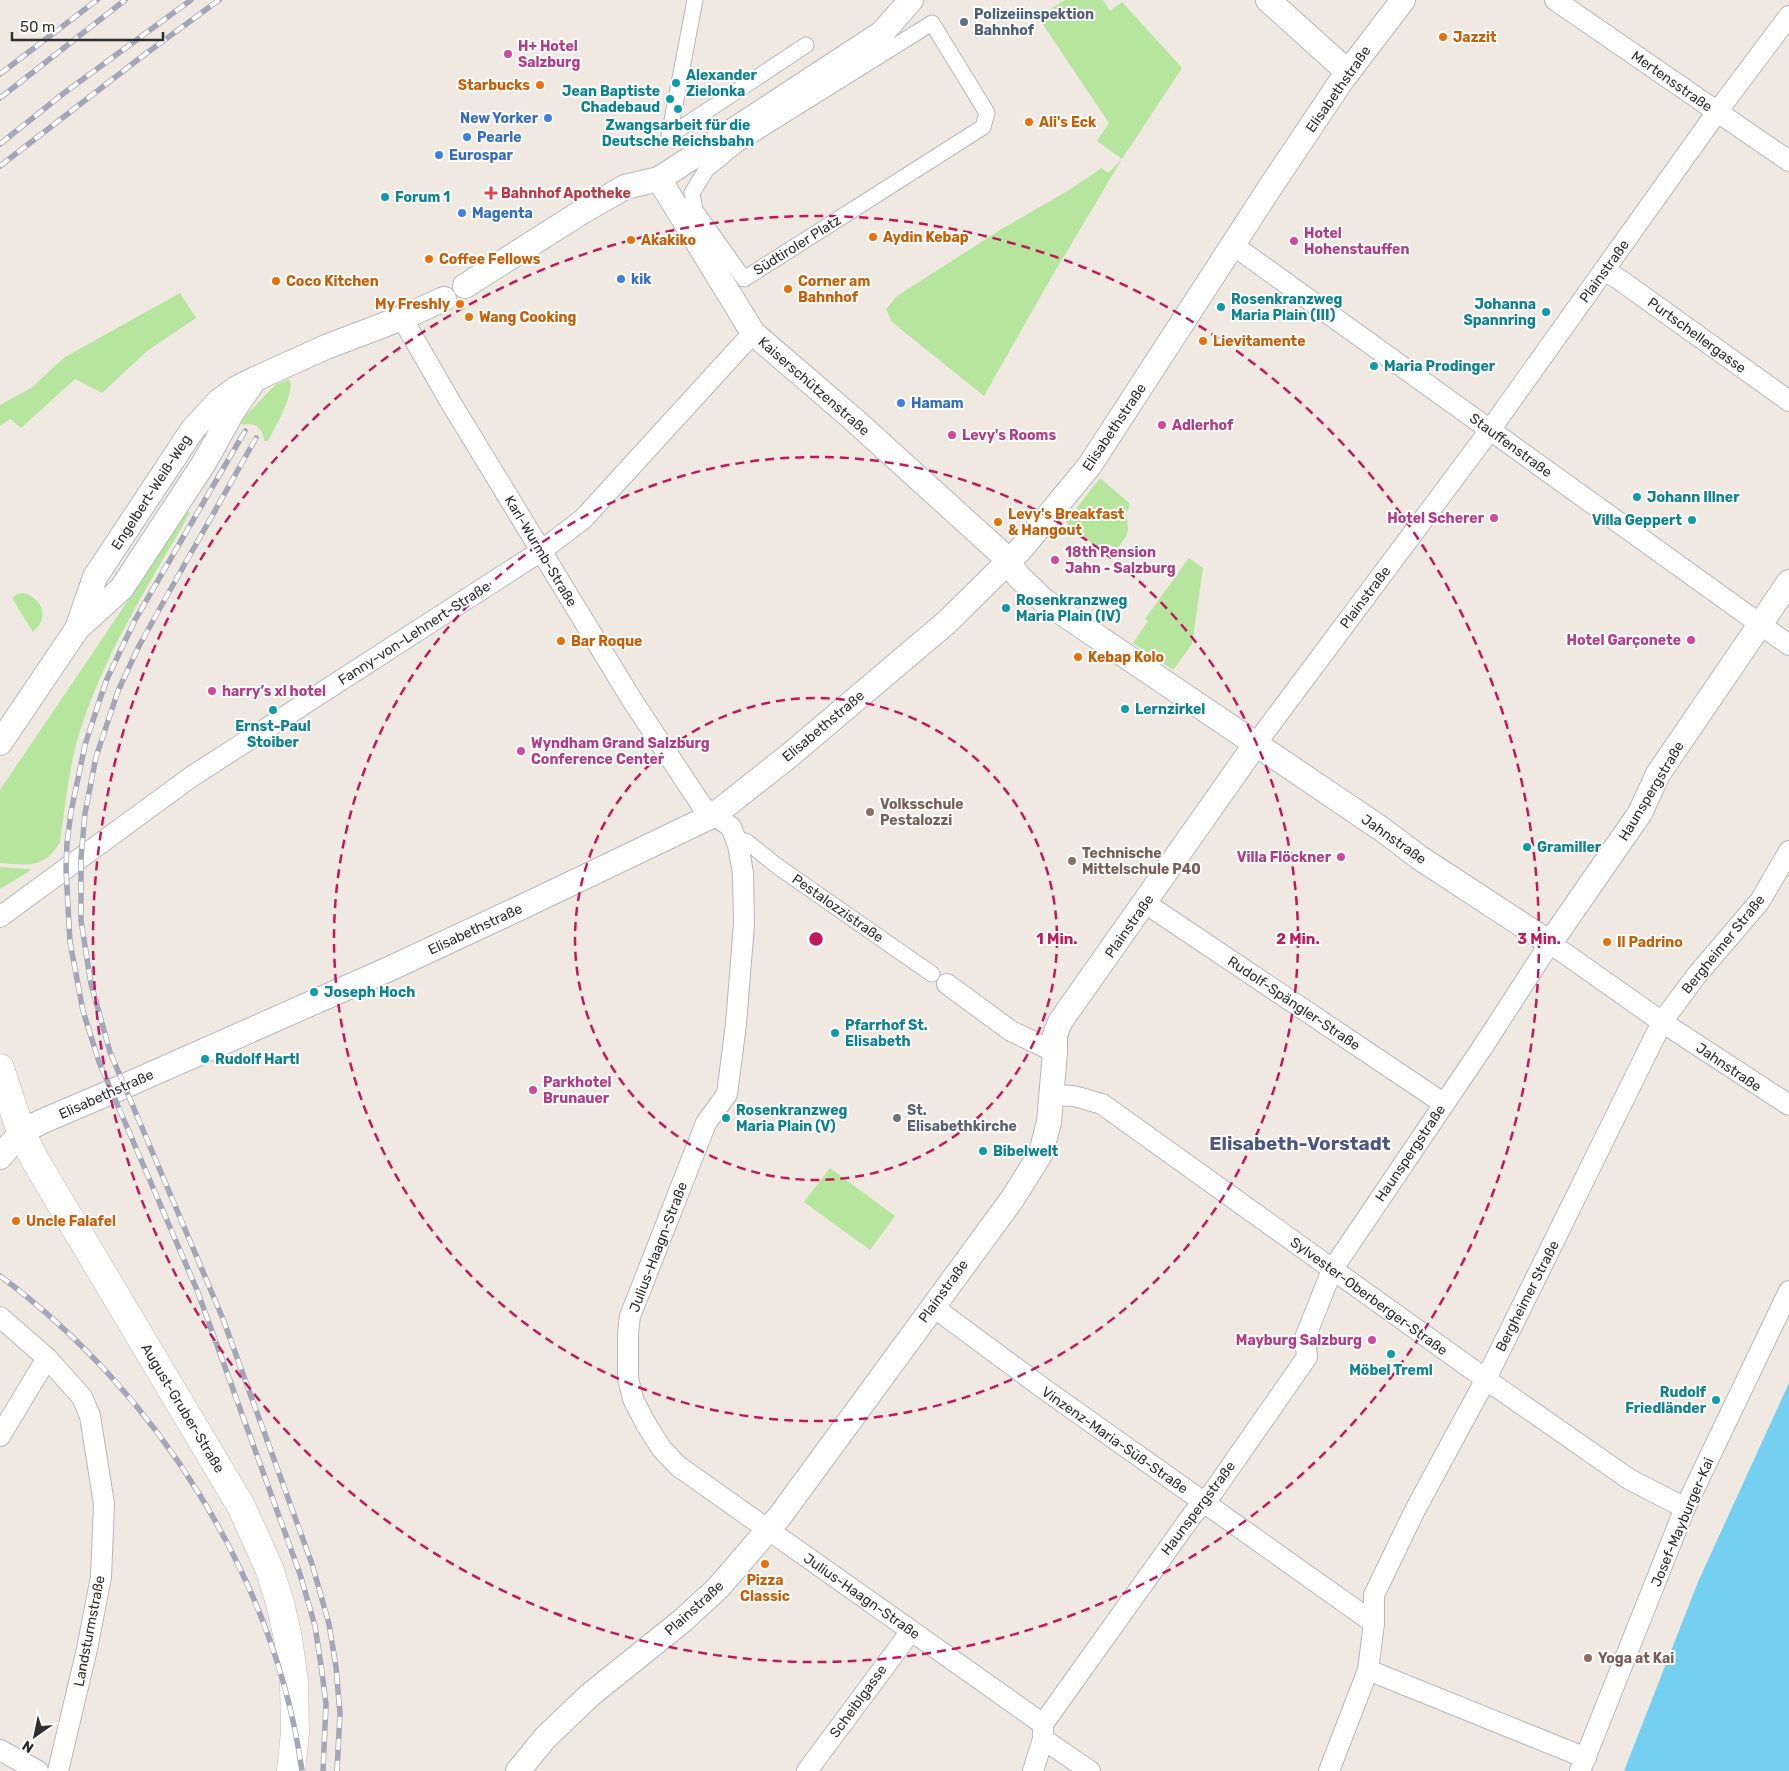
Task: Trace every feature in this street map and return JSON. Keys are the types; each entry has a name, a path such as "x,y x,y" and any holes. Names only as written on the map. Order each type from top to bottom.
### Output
{"main road":[{"name":"August-Gruber-Straße","path":"0,1068 22,1132 35,1160 241,1506 269,1568 288,1638 294,1682 295,1732 291,1771"}],"street":[{"path":"695,0 669,136 806,45"},
{"path":"465,286 624,187 659,179 882,34 912,0"},
{"path":"1268,0 1348,72"},
{"name":"Elisabethstraße","path":"0,1157 22,1132 43,1121 398,965 714,815 790,755 947,622 1021,549 1098,455 1233,245 1348,72 1402,0"},
{"name":"Mertensstraße","path":"1555,0 1789,161"},
{"name":"Plainstraße","path":"518,1771 545,1738 590,1695 682,1621 718,1588 768,1530 1013,1198 1041,1153 1049,1122 1055,1035 1060,1022 1255,745 1490,430 1717,112 1789,16"},
{"name":"Südtiroler Platz","path":"932,23 987,113 983,127 744,279 695,210 692,193 706,170 738,144 932,23"},
{"name":"Kaiserschützenstraße","path":"659,179 753,333 859,424 1002,554 1007,562"},
{"name":"Stauffenstraße","path":"1233,245 1789,645"},
{"name":"Purtschellergasse","path":"1604,270 1789,401"},
{"path":"402,318 444,299"},
{"name":"Engelbert-Weiß-Weg","path":"0,744 77,629 122,588 204,463 233,411 255,379 326,347 402,318"},
{"name":"Karl-Wurmb-Straße","path":"402,318 451,403 654,733 702,806 714,815"},
{"name":"Fanny-von-Lehnert-Straße","path":"4,910 191,777 541,551 583,519 753,333"},
{"name":"Jahnstraße","path":"1007,562 1019,577 1043,600 1383,830 1420,858 1550,942 1662,1022 1789,1105"},
{"name":"Haunspergstraße","path":"1033,1771 1043,1731 1193,1514 1213,1492 1308,1357 1305,1338 1332,1270 1489,1037 1550,942 1640,813 1658,774 1789,582"},
{"name":"Julius-Haagn-Straße","path":"714,815 731,827 738,845 743,873 744,924 740,980 727,1094 706,1122 630,1316 628,1378 633,1399 661,1448 678,1466 911,1631 1043,1731 1090,1771"},
{"name":"Pestalozzistraße","path":"746,841 778,866 1011,1031 1055,1052"},
{"name":"Bergheimer Straße","path":"1329,1771 1368,1670 1374,1623 1374,1595 1415,1510 1486,1380 1662,1022 1696,976 1760,901 1789,851"},
{"name":"Rudolf-Spängler-Straße","path":"1145,903 1443,1103"},
{"name":"Sylvester-Oberberger-Straße","path":"1051,1095 1074,1096 1102,1104 1486,1380 1630,1480 1684,1508"},
{"name":"Josef-Mayburger-Kai","path":"1368,1670 1583,1764 1684,1508 1789,1291"},
{"name":"Vinzenz-Maria-Süß-Straße","path":"932,1306 1047,1391 1374,1623"},
{"name":"Landsturmstraße","path":"0,1317 47,1358 79,1394 90,1416 104,1504 101,1577 87,1649 58,1771"},
{"path":"0,1436 47,1358"},
{"name":"Scheiblgasse","path":"806,1771 911,1631"},
{"path":"0,1750 38,1771"}],"green space":[{"path":"1065,0 1103,0 1110,11 1122,2 1182,68 1122,159 1097,141 1109,123 1038,17"},
{"path":"1122,159 984,396 892,322 886,309 897,296 1102,168 1108,173"},
{"path":"180,293 196,318 147,351 102,393 75,379 21,428 10,419 0,426 0,405 31,388 65,357"},
{"path":"289,379 290,393 284,410 268,441 264,441 264,437 258,427 251,424 243,425 240,422 275,385"},
{"path":"1100,478 1129,503 1126,513 1127,535 1117,549 1109,544 1104,553 1066,522"},
{"path":"186,511 190,513 112,652 87,711 71,766 60,842 48,857 41,861 26,864 0,863 0,790"},
{"path":"1189,558 1203,568 1192,644 1173,670 1133,643 1148,621 1145,619"},
{"path":"24,593 35,599 42,609 42,620 33,632 12,598 17,594"},
{"path":"0,867 30,869 31,870 0,889"},
{"path":"830,1168 895,1216 870,1250 804,1202"}],"water":[{"path":"1789,1383 1789,1771 1624,1771 1698,1582"}],"railway":[{"path":"0,74 97,0"},
{"path":"0,98 125,0"},
{"path":"0,144 64,93 191,0"},
{"path":"0,166 219,0"},
{"path":"245,431 135,620 107,679 99,702 85,745 71,812 67,843 66,869 70,942 83,1011 99,1062 197,1290 300,1574 315,1626 326,1704 323,1771"},
{"path":"256,438 139,646 118,691 96,757 85,813 81,858 81,920 91,984 110,1052 223,1319 312,1564 329,1624 336,1667 340,1713 337,1771"},
{"path":"0,1276 57,1322 109,1375 157,1432 199,1494 236,1560 265,1628 288,1699 302,1771"}],"place":[{"name":"Polizeiinspektion Bahnhof","path":"964,22"},
{"name":"Jazzit","path":"1443,37"},
{"name":"H+ Hotel Salzburg","path":"508,54"},
{"name":"Alexander Zielonka","path":"676,83"},
{"name":"Starbucks","path":"540,85"},
{"name":"Jean Baptiste Chadebaud","path":"670,99"},
{"name":"Zwangsarbeit für die Deutsche Reichsbahn","path":"678,109"},
{"name":"New Yorker","path":"548,118"},
{"name":"Ali's Eck","path":"1029,122"},
{"name":"Pearle","path":"467,137"},
{"name":"Eurospar","path":"439,155"},
{"name":"Bahnhof Apotheke","path":"491,193"},
{"name":"Forum 1","path":"385,197"},
{"name":"Magenta","path":"462,213"},
{"name":"Aydin Kebap","path":"873,237"},
{"name":"Akakiko","path":"631,240"},
{"name":"Hotel Hohenstauffen","path":"1294,241"},
{"name":"Coffee Fellows","path":"429,259"},
{"name":"kik","path":"621,279"},
{"name":"Coco Kitchen","path":"276,281"},
{"name":"Corner am Bahnhof","path":"788,289"},
{"name":"My Freshly","path":"460,304"},
{"name":"Rosenkranzweg Maria Plain (III)","path":"1221,307"},
{"name":"Johanna Spannring","path":"1546,312"},
{"name":"Wang Cooking","path":"469,317"},
{"name":"Lievitamente","path":"1203,341"},
{"name":"Maria Prodinger","path":"1374,366"},
{"name":"Hamam","path":"901,403"},
{"name":"Adlerhof","path":"1162,425"},
{"name":"Levy's Rooms","path":"952,435"},
{"name":"Johann Illner","path":"1637,497"},
{"name":"Hotel Scherer","path":"1494,518"},
{"name":"Villa Geppert","path":"1692,520"},
{"name":"Levy's Breakfast & Hangout","path":"998,522"},
{"name":"18th Pension Jahn - Salzburg","path":"1055,560"},
{"name":"Rosenkranzweg Maria Plain (IV)","path":"1006,608"},
{"name":"Hotel Garçonete","path":"1691,640"},
{"name":"Bar Roque","path":"561,641"},
{"name":"Kebap Kolo","path":"1078,657"},
{"name":"harry’s xl hotel","path":"212,691"},
{"name":"Lernzirkel","path":"1125,709"},
{"name":"Ernst-Paul Stoiber","path":"273,710"},
{"name":"Wyndham Grand Salzburg Conference Center","path":"521,751"},
{"name":"Volksschule Pestalozzi","path":"870,812"},
{"name":"Gramiller","path":"1527,847"},
{"name":"Villa Flöckner","path":"1341,857"},
{"name":"Technische Mittelschule P40","path":"1072,861"},
{"name":"Il Padrino","path":"1607,942"},
{"name":"Joseph Hoch","path":"314,992"},
{"name":"Pfarrhof St. Elisabeth","path":"835,1033"},
{"name":"Rudolf Hartl","path":"205,1059"},
{"name":"Parkhotel Brunauer","path":"533,1090"},
{"name":"Rosenkranzweg Maria Plain (V)","path":"726,1118"},
{"name":"St. Elisabethkirche","path":"897,1118"},
{"name":"Bibelwelt","path":"983,1151"},
{"name":"Uncle Falafel","path":"16,1221"},
{"name":"Mayburg Salzburg","path":"1372,1340"},
{"name":"Möbel Treml","path":"1391,1354"},
{"name":"Rudolf Friedländer","path":"1716,1400"},
{"name":"Pizza Classic","path":"765,1564"},
{"name":"Yoga at Kai","path":"1588,1658"}],"district":[{"name":"Elisabeth-Vorstadt","path":"1300,1143"}]}
